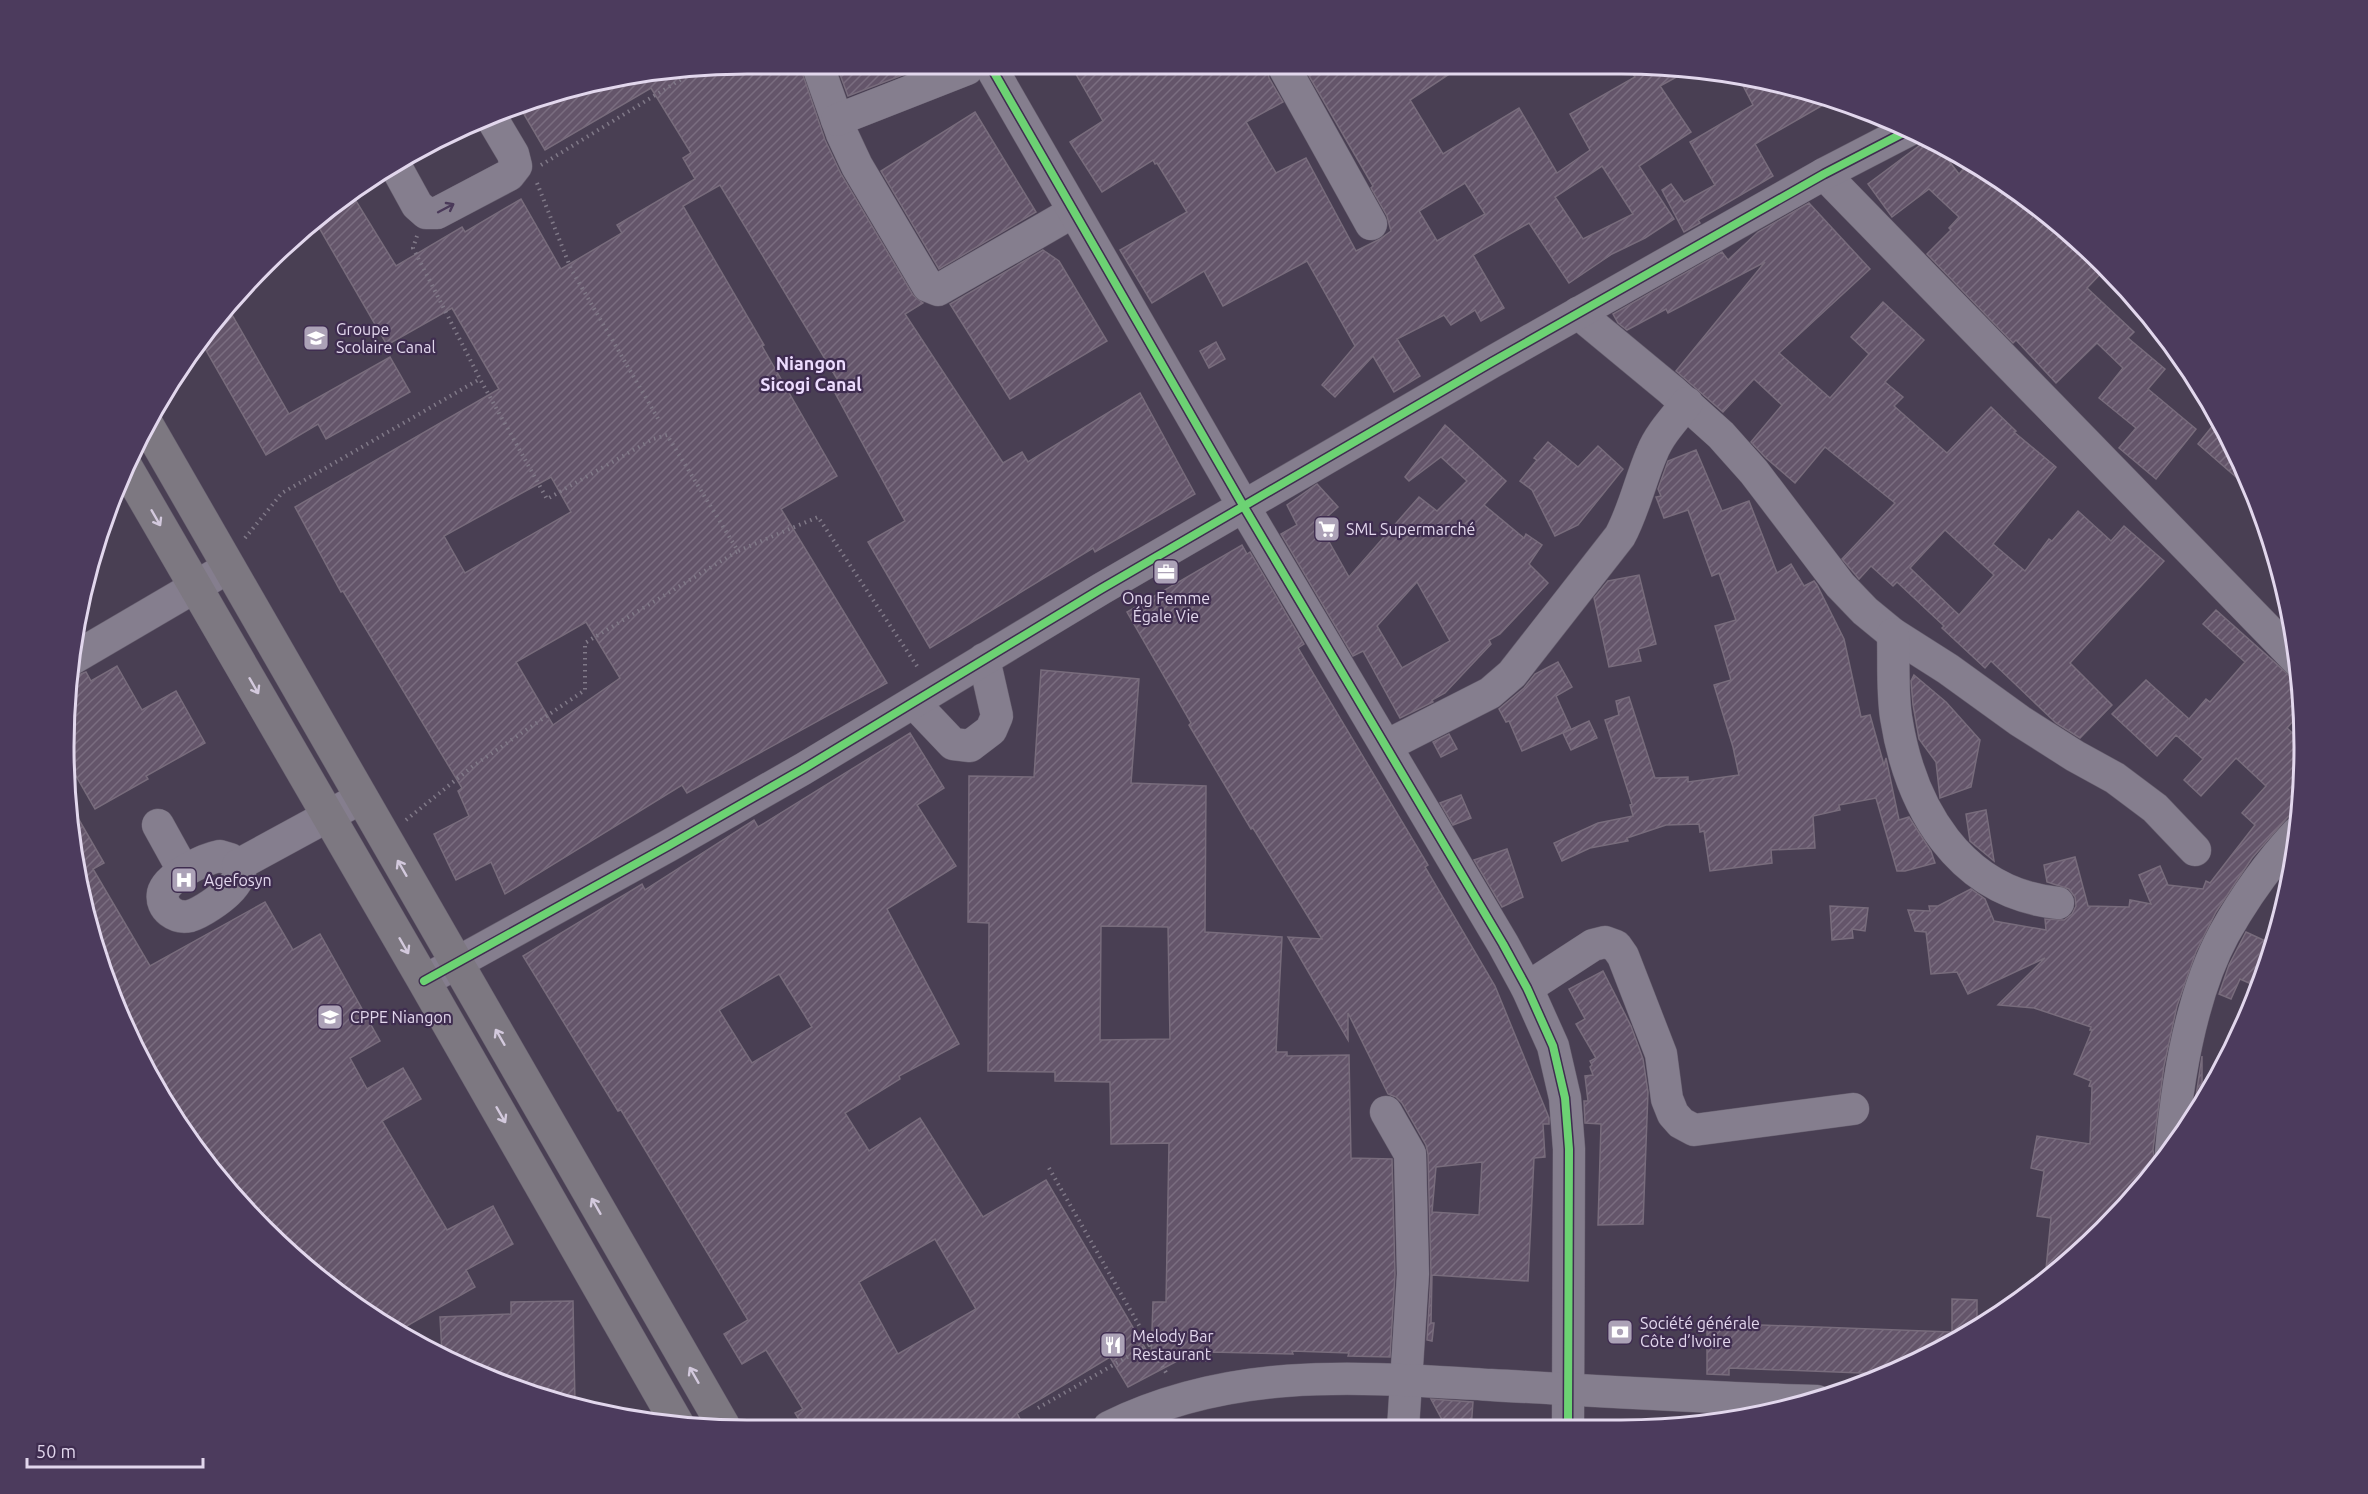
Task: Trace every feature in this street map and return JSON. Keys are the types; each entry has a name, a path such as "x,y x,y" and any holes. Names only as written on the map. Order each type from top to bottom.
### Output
{"main road":[{"path":"152,433 720,1419"},
{"path":"131,476 330,817 673,1416"}],"street":[{"path":"821,74 857,166 928,286 938,290 1073,212"},
{"path":"837,120 954,74"},
{"path":"995,74 1244,507 1527,988 1553,1046 1565,1098 1569,1149 1568,1420"},
{"path":"1287,74 1371,224"},
{"path":"398,171 417,205 426,213 437,213 524,169 495,123"},
{"path":"424,981 679,841 924,697 984,659 1578,313 1824,174 1900,135"},
{"path":"1824,174 2288,650"},
{"path":"1578,313 1721,435 1754,472 1840,585 1865,611 1893,634 1948,669 2020,721 2074,756 2115,778 2155,808 2194,850"},
{"path":"1386,747 1490,693 1512,674 1620,536 1631,514 1652,452 1667,428 1687,404"},
{"path":"80,654 229,567"},
{"path":"1893,634 1895,715 1905,761 1935,829 1984,878 2033,900 2058,903"},
{"path":"924,697 953,744 970,746 991,730 997,716 984,659"},
{"path":"238,865 330,817 361,798"},
{"path":"158,825 184,872"},
{"path":"2174,1130 2187,1044 2199,995 2224,934 2275,857 2288,843"},
{"path":"220,856 238,865 240,875 230,891 204,909 191,915 181,916 172,913 164,905 163,892 184,872 206,859 220,856"},
{"path":"1527,988 1593,945 1605,942 1616,945 1623,956 1661,1054 1668,1100 1673,1114 1694,1130 1853,1109"},
{"path":"1386,1112 1410,1154 1413,1274 1403,1420"},
{"path":"1126,1420 1180,1398 1230,1386 1288,1380 1406,1379 1788,1400"}],"path":[{"path":"660,422 572,269 524,169 685,77"},
{"path":"426,213 412,248 480,379 547,499 653,439 667,435 738,551"},
{"path":"229,567 248,532 282,493 480,379"},
{"path":"385,838 473,766 585,690 585,643 738,551 818,517 924,697"},
{"path":"1049,1168 1165,1370"},
{"path":"1038,1408 1150,1344"}],"building":[{"path":"803,74 825,140 841,174 913,295 923,303 905,314 1003,463 1022,452 1028,462 1140,393 1195,494 1095,552 1093,548 930,648 868,542 905,521 834,391 842,387 720,185 683,206 837,476 781,509 887,683 687,793 682,785 505,894 491,862 456,880 434,834 469,816 458,791 462,788 343,591 341,592 295,507 499,389 452,308 387,345 319,228 337,213 355,200 396,266 462,227 465,232 521,199 561,269 622,233 617,225 695,179 683,158 691,153 651,88 545,150 523,112 573,96 659,79 703,75","holes":["551,477 571,512 465,573 444,536","586,622 620,678 553,725 516,662"]},
{"path":"840,74 905,74 848,96"},
{"path":"1076,74 1268,74 1283,102 1246,122 1276,173 1306,158 1356,251 1391,231 1387,216 1371,188 1373,186 1308,74 1449,74 1410,100 1443,154 1519,108 1557,173 1590,150 1570,114 1635,77 1633,74 1678,76 1660,86 1691,132 1639,166 1674,219 1645,238 1612,254 1569,283 1529,223 1473,255 1504,308 1481,321 1475,310 1451,325 1444,315 1397,339 1420,376 1394,392 1373,356 1335,397 1322,385 1355,346 1307,261 1223,306 1204,271 1152,303 1120,250 1187,212 1153,160 1102,192 1070,142 1103,121","holes":["1602,166 1633,214 1583,239 1555,197","1465,183 1485,214 1437,241 1419,211"]},
{"path":"1742,84 1823,105 1755,144 1773,176 1698,220 1700,223 1684,232 1662,190 1671,184 1684,202 1715,185 1690,142 1753,105"},
{"path":"975,112 1036,212 939,269 881,171"},
{"path":"1921,144 1947,158 1959,174 1964,168 1995,187 2065,241 2097,271 2100,274 2087,288 2134,332 2128,338 2165,369 2148,389 2196,429 2156,479 2119,448 2136,428 2099,398 2123,368 2097,343 2056,383 2016,340 2013,343 1927,254 1951,230 1949,228 1959,217 1929,189 1892,217 1868,184"},
{"path":"1809,203 1870,269 1779,353 1830,398 1869,354 1851,337 1883,302 1924,340 1885,382 1903,397 1894,406 1947,453 1991,407 2016,431 2014,432 2056,467 1993,544 2025,571 2049,539 2052,541 2078,511 2111,541 2124,526 2164,561 2070,663 2112,705 2080,738 2056,723 1991,661 1985,668 1897,582 1893,586 1871,566 1859,579 1842,559 1895,503 1825,447 1795,483 1751,442 1782,405 1754,379 1723,412 1676,371 1765,262 1668,313 1666,309 1627,330 1618,323 1613,314 1722,252 1728,260 1758,232","holes":["1945,530 1994,575 1959,615 1910,568"]},
{"path":"1043,250 1059,261 1107,341 1010,399 950,304"},
{"path":"232,314 289,414 390,357 410,392 326,439 318,424 266,455 205,348"},
{"path":"1216,342 1225,359 1209,368 1200,351"},
{"path":"1445,425 1506,481 1484,505 1524,538 1526,534 1542,545 1529,564 1548,583 1500,634 1489,640 1491,644 1445,693 1432,700 1433,702 1400,718 1363,651 1353,656 1281,534 1297,525 1287,505 1317,484 1338,507 1319,524 1349,577 1419,497 1437,511 1467,481 1441,457 1409,481 1405,477","holes":["1417,582 1450,641 1402,668 1377,626"]},
{"path":"2213,426 2239,479 2198,444"},
{"path":"1548,442 1578,467 1598,446 1623,469 1578,525 1555,536 1532,490 1520,481 1537,460 1534,458"},
{"path":"1696,450 1722,511 1749,501 1777,573 1791,564 1804,586 1814,581 1817,585 1844,639 1861,717 1870,715 1884,765 1886,758 1899,820 1909,817 1931,851 1935,863 1897,871 1876,798 1839,805 1840,810 1813,816 1815,848 1771,850 1772,863 1710,871 1704,831 1700,832 1699,824 1666,825 1627,838 1628,841 1590,848 1562,861 1554,843 1598,823 1633,816 1630,805 1632,804 1605,720 1619,715 1616,701 1629,697 1655,778 1688,777 1688,782 1739,775 1714,685 1731,680 1715,626 1736,620 1719,573 1712,576 1688,510 1664,518 1656,497 1661,496 1658,489 1668,461"},
{"path":"1242,545 1247,554 1250,552 1304,644 1298,648 1428,865 1425,867 1495,986 1549,1118 1549,1124 1543,1124 1545,1157 1534,1158 1528,1281 1432,1275 1431,1323 1434,1323 1432,1341 1427,1340 1431,1274 1426,1145 1402,1103 1396,1097 1388,1094 1348,1013 1348,1040 1288,937 1322,939 1253,828 1251,829 1189,725 1191,723 1127,612","holes":["1482,1162 1479,1215 1432,1212 1436,1167"]},
{"path":"1639,575 1656,644 1638,649 1641,661 1609,667 1594,598 1608,581"},
{"path":"2216,610 2291,677 2293,721 2287,728 2294,734 2291,813 2252,858 2216,912 2196,952 2177,1006 2164,1066 2153,1150 2155,1158 2097,1223 2046,1269 2051,1218 2037,1216 2044,1171 2031,1168 2037,1136 2090,1144 2092,1087 2089,1086 2091,1081 2074,1074 2092,1030 2090,1030 2091,1027 2034,1008 1998,1005 2045,958 1968,994 1957,972 1931,974 1926,932 1915,931 1908,910 1930,911 1929,906 1938,906 1971,889 1985,899 1994,921 2046,930 2045,919 2064,920 2072,914 2076,906 2075,897 2069,889 2047,882 2044,865 2075,857 2088,906 2129,907 2130,900 2151,904 2139,875 2160,866 2168,885 2203,889 2206,881 2210,883 2255,825 2242,813 2266,786 2236,758 2201,796 2184,780 2203,759 2176,735 2157,756 2112,714 2146,680 2189,719 2206,699 2210,702 2245,662 2203,624"},
{"path":"1558,662 1572,687 1556,696 1571,729 1522,751 1509,721 1506,722 1499,709 1524,688 1535,674"},
{"path":"117,666 142,710 176,691 205,743 146,776 148,779 95,809 75,773 78,675 86,672 91,681"},
{"path":"1041,670 1139,679 1131,783 1206,786 1205,932 1282,937 1276,1052 1287,1052 1287,1056 1349,1055 1351,1158 1392,1159 1395,1274 1390,1357 1292,1351 1293,1354 1210,1352 1210,1361 1179,1360 1128,1387 1110,1357 1017,1413 1020,1420 799,1420 795,1413 803,1409 766,1350 742,1364 724,1334 748,1320 621,1110 618,1111 523,956 642,884 645,890 754,820 758,827 910,733 944,788 917,805 956,866 887,909 959,1044 899,1076 900,1079 845,1113 869,1151 920,1118 983,1217 1046,1180 1151,1358 1153,1302 1166,1302 1169,1143 1111,1144 1110,1082 1055,1081 1055,1072 988,1071 989,923 968,922 969,776 1034,777","holes":["1101,926 1168,927 1170,1039 1100,1040","779,974 812,1027 752,1063 719,1010","935,1239 976,1309 898,1354 859,1282"]},
{"path":"1914,675 1946,702 1980,740 1971,787 1940,798 1936,762 1919,739 1911,681"},
{"path":"1589,721 1597,738 1571,750 1563,733"},
{"path":"1449,734 1457,749 1441,757 1433,742"},
{"path":"1461,795 1471,818 1453,825 1440,803"},
{"path":"1986,810 1994,861 1970,841 1966,814"},
{"path":"77,817 104,863 93,869 150,966 265,902 293,950 320,934 380,1041 350,1058 367,1089 403,1068 421,1099 382,1121 447,1230 493,1206 513,1244 466,1270 475,1287 405,1327 373,1307 303,1253 271,1223 213,1157 164,1084 143,1045 96,921 86,878"},
{"path":"1507,849 1523,897 1502,907 1474,860"},
{"path":"1830,906 1868,908 1865,931 1852,929 1853,938 1832,940"},
{"path":"2246,932 2266,941 2251,984 2240,979 2231,999 2219,994 2229,965"},
{"path":"1603,971 1631,1026 1643,1059 1648,1092 1643,1224 1598,1225 1601,1124 1585,1123 1584,1101 1588,1101 1585,1076 1593,1075 1590,1061 1596,1058 1576,1024 1585,1019 1569,989"},
{"path":"2202,1056 2202,1087 2196,1097"},
{"path":"1952,1299 1977,1300 1977,1318 1919,1351 1868,1373 1729,1368 1729,1375 1707,1374 1707,1328 1734,1329 1735,1324 1952,1332"},
{"path":"573,1301 575,1398 489,1369 442,1347 440,1317 511,1314 511,1302"},
{"path":"1431,1399 1473,1402 1472,1420 1442,1420"}],"cycle path":[{"path":"995,74 1244,507 1503,944 1527,988 1553,1046 1565,1098 1569,1149 1568,1420"},
{"path":"424,981 803,769 1101,589 1492,362 1824,174 1900,135"}],"place":[{"name":"Groupe Scolaire Canal","path":"316,338"},
{"name":"SML Supermarché","path":"1327,529"},
{"name":"Ong Femme Égale Vie","path":"1166,572"},
{"name":"Agefosyn","path":"184,880"},
{"name":"CPPE Niangon","path":"330,1017"},
{"name":"Société générale Côte d’Ivoire","path":"1620,1332"},
{"name":"Melody Bar Restaurant","path":"1113,1345"}],"district":[{"name":"Niangon Sicogi Canal","path":"811,374"}]}
